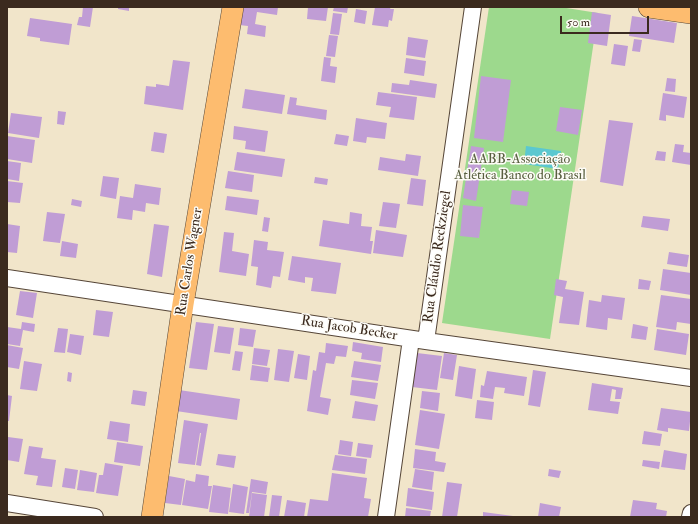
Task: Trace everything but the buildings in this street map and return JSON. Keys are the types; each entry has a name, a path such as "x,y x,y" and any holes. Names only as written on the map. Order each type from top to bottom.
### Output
{"main road":[{"name":"Rua Carlos Wagner","path":"152,517 183,304 232,7"},
{"path":"649,7 691,13"}],"street":[{"name":"Rua Cláudio Reckziegel","path":"386,517 419,340 473,7"},
{"name":"Rua Jacob Becker","path":"7,278 419,340 691,378"},
{"path":"7,503 95,517"},
{"path":"690,517 691,513"}],"green space":[{"name":"AABB-Associação Atlética Banco do Brasil","path":"489,7 560,7 598,13 550,339 442,323"}],"water":[{"path":"526,146 561,151 558,169 524,164"}]}
